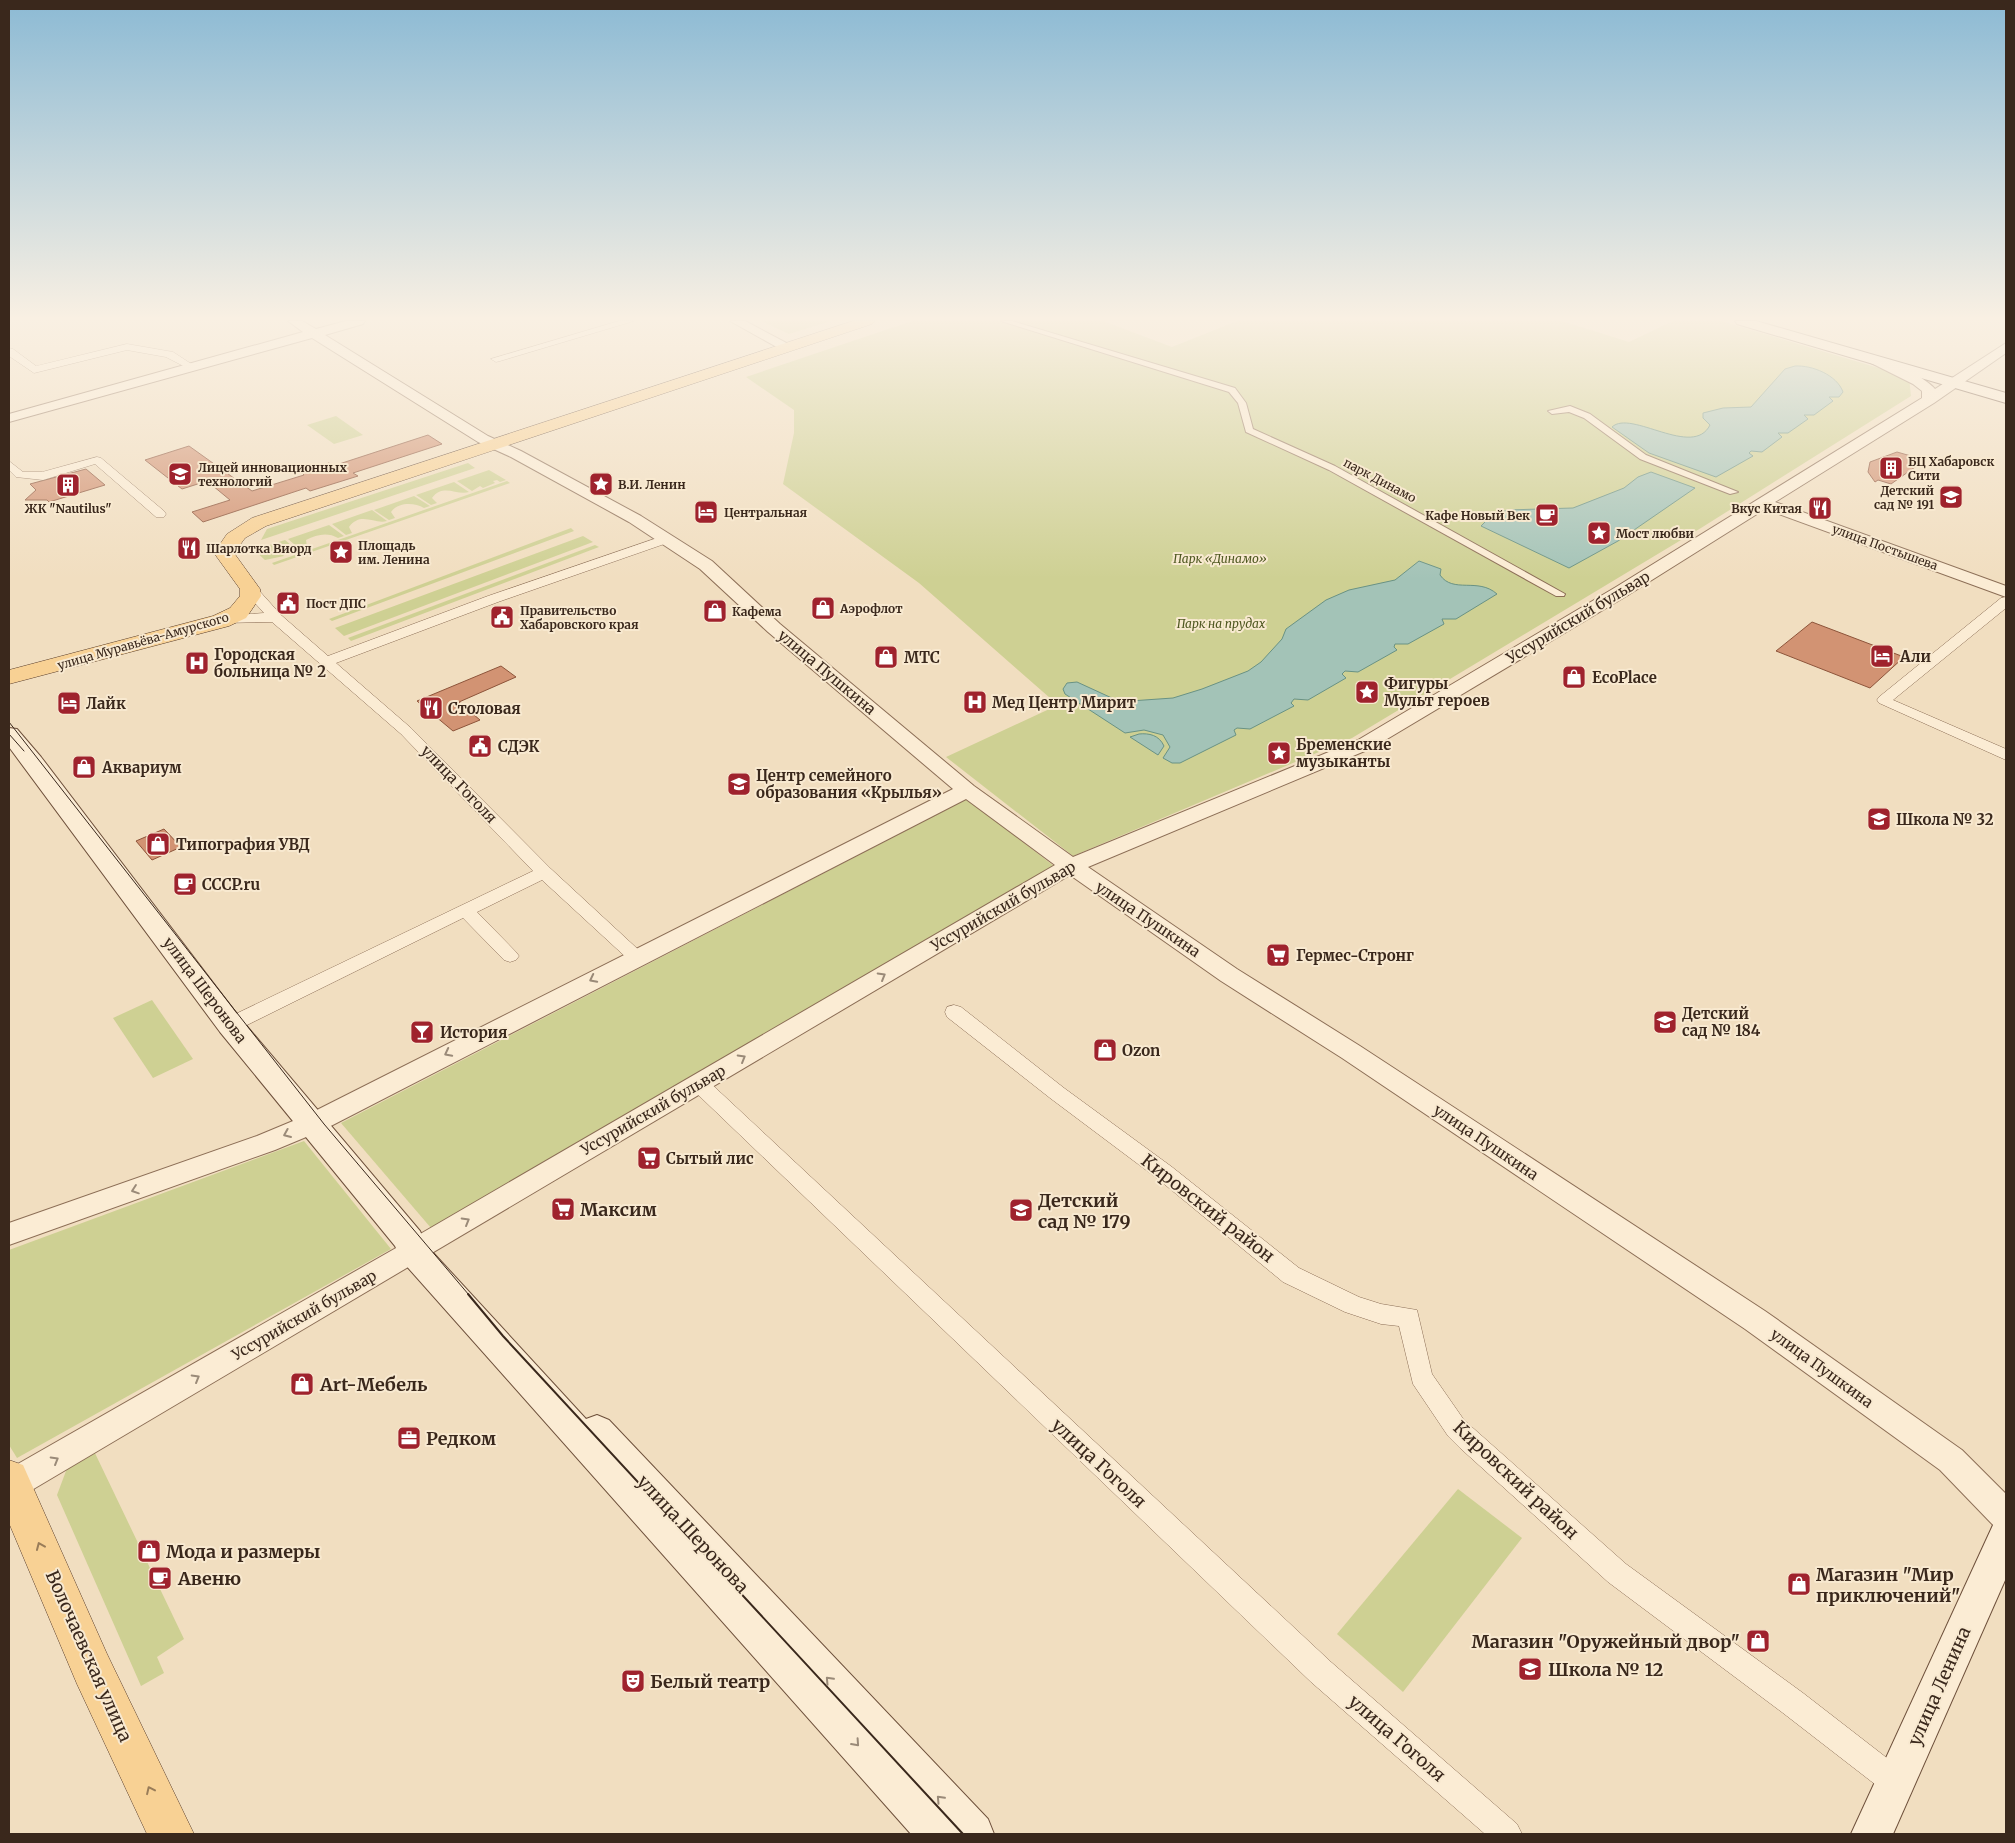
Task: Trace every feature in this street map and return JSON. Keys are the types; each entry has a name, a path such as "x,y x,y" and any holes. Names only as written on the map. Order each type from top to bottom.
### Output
{"main road":[{"path":"250,589 224,553 232,540 249,527 607,407"},
{"name":"улица Муравьёва-Амурского","path":"9,677 221,621 238,613 251,596 250,589"},
{"name":"улица Шеронова","path":"9,734 34,762 230,1025 416,1246 939,1834"},
{"name":"улица Шеронова","path":"416,1246 973,1834"},
{"name":"Волочаевская улица","path":"10,1483 92,1669 171,1834"},
{"name":"улица Ленина","path":"1872,1834 2006,1537"}],"street":[{"path":"9,418 48,407"},
{"name":"улица Пушкина","path":"432,407 483,439 496,444 635,519 706,565 774,628 967,790 1071,866 1229,975 1351,1052 1756,1320 1951,1460 2006,1516"},
{"name":"парк Динамо","path":"1243,407 1249,430 1260,438 1306,455 1332,468 1560,594"},
{"name":"Уссурийский бульвар","path":"10,1483 1071,866 1365,744 1622,591 1918,407"},
{"path":"1552,411 1570,410 1587,416 1643,457 1733,492"},
{"path":"9,464 20,475 43,476 96,460 160,514"},
{"name":"улица Постышева","path":"1763,503 2006,592"},
{"path":"328,661 493,599 666,539"},
{"name":"улица Гоголя","path":"250,589 276,618 328,661 442,766 544,872 636,957"},
{"path":"2006,601 1885,699 1887,703 2006,755"},
{"path":"221,621 238,618 276,618"},
{"path":"9,1234 266,1144 313,1124 636,957 967,790"},
{"path":"230,1025 544,872"},
{"path":"466,910 510,956"},
{"name":"Кировский район","path":"954,1012 1057,1093 1165,1172 1291,1275 1353,1305 1382,1314 1409,1317 1421,1377 1456,1428 1617,1573 1896,1782"},
{"name":"улица Гоголя","path":"699,1084 1322,1672 1507,1834"}],"green space":[{"name":"Парк «Динамо»","path":"790,407 1893,407 1701,528 1352,738 1073,856 946,757 1058,705 919,583 783,484 794,433 794,410"},
{"path":"336,416 363,435 334,444 307,425"},
{"path":"468,463 475,468 261,540 267,529"},
{"path":"489,470 506,480 500,482 497,480 493,481 495,483 483,488 480,486 472,491 457,481"},
{"path":"507,481 510,483 274,565 272,563"},
{"path":"454,482 469,492 441,491 432,498 437,503 431,505 416,495"},
{"path":"414,496 430,506 424,508 406,504 398,506 391,512 395,518 389,520 374,510"},
{"path":"372,510 387,521 358,520 349,527 352,533 346,535 332,524"},
{"path":"329,525 344,536 338,538 322,534 314,536 306,540 307,548 301,550 288,539"},
{"path":"571,528 574,531 332,621 329,619"},
{"path":"583,536 593,542 344,636 335,628"},
{"path":"285,540 298,551 293,553 291,551 282,554 284,556 265,560 254,550"},
{"path":"595,545 599,547 351,641 348,638"},
{"path":"967,799 1054,866 431,1228 341,1123"},
{"path":"152,1000 193,1059 153,1078 113,1018"},
{"path":"304,1141 391,1249 17,1458 9,1445 9,1250"},
{"path":"93,1449 184,1639 157,1657 164,1673 141,1686 57,1495 69,1463"},
{"path":"1458,1489 1522,1538 1403,1692 1337,1634"}],"shaded area":[{"path":"1825,407 1814,415 1804,415 1808,419 1788,433 1778,433 1782,437 1762,452 1751,451 1749,453 1753,456 1716,477 1649,453 1612,427 1621,423 1633,424 1677,436 1690,437 1702,434 1710,425 1703,418 1703,413 1723,408"},
{"path":"1651,472 1695,488 1618,541 1569,568 1481,526 1488,519 1507,510 1573,508 1624,488 1638,477"},
{"path":"1419,561 1441,569 1440,575 1445,581 1452,584 1482,587 1490,589 1497,594 1456,619 1442,619 1444,624 1408,644 1395,644 1394,647 1397,650 1358,672 1345,671 1342,674 1346,678 1308,700 1294,699 1291,703 1294,706 1250,729 1237,728 1234,730 1236,735 1180,763 1172,763 1163,758 1170,747 1163,735 1144,730 1125,733 1065,694 1063,689 1067,683 1077,682 1114,699 1130,701 1173,698 1202,689 1248,671 1261,662 1282,639 1286,629 1326,600 1349,590 1395,580"},
{"path":"1139,734 1150,734 1162,742 1164,746 1158,755 1130,737"}],"building":[{"path":"428,435 442,444 353,473 358,476 310,491 306,488 203,522 192,512 230,500 207,481 182,489 145,460 189,446 252,491 304,475 301,472 329,463 333,466"},
{"name":"БЦ Хабаровск Сити","path":"1897,452 1925,460 1891,484 1878,480 1875,482 1868,472 1870,462"},
{"name":"ЖК \"Nautilus\"","path":"86,469 105,485 49,502 47,500 25,500 36,490 30,484"},
{"name":"Али","path":"1812,622 1904,657 1870,688 1776,651"},
{"path":"501,666 516,677 459,702 480,720 453,731 417,701"},
{"name":"Типография УВД","path":"164,829 181,847 152,860 136,841"}],"tram line":[{"path":"9,722 324,1124 469,1295"},
{"path":"9,734 24,751"},
{"path":"468,1294 503,1336 963,1834"}],"place":[{"name":"БЦ Хабаровск Сити","path":"1891,468"},
{"name":"Лицей инновационных технологий","path":"180,474"},
{"name":"В.И. Ленин","path":"601,484"},
{"name":"ЖК \"Nautilus\"","path":"68,485"},
{"name":"Детский сад № 191","path":"1951,497"},
{"name":"Вкус Китая","path":"1820,508"},
{"name":"Центральная","path":"706,512"},
{"name":"Кафе Новый Век","path":"1547,515"},
{"name":"Мост любви","path":"1599,533"},
{"name":"Шарлотка Виорд","path":"189,548"},
{"name":"Площадь им. Ленина","path":"341,552"},
{"name":"Пост ДПС","path":"288,603"},
{"name":"Аэрофлот","path":"823,608"},
{"name":"Кафема","path":"715,611"},
{"name":"Правительство Хабаровского края","path":"502,617"},
{"name":"Али","path":"1882,656"},
{"name":"МТС","path":"886,657"},
{"name":"Городская больница № 2","path":"197,663"},
{"name":"EcoPlace","path":"1574,677"},
{"name":"Фигуры Мульт героев","path":"1367,692"},
{"name":"Мед Центр Мирит","path":"975,702"},
{"name":"Лайк","path":"69,703"},
{"name":"Столовая","path":"431,708"},
{"name":"СДЭК","path":"480,746"},
{"name":"Бременские музыканты","path":"1279,753"},
{"name":"Аквариум","path":"84,767"},
{"name":"Центр семейного образования «Крылья»","path":"739,784"},
{"name":"Школа № 32","path":"1879,819"},
{"name":"Типография УВД","path":"158,844"},
{"name":"СССР.ru","path":"185,884"},
{"name":"Гермес-Стронг","path":"1278,955"},
{"name":"Детский сад № 184","path":"1665,1022"},
{"name":"История","path":"422,1032"},
{"name":"Ozon","path":"1105,1050"},
{"name":"Сытый лис","path":"649,1158"},
{"name":"Максим","path":"563,1209"},
{"name":"Детский сад № 179","path":"1021,1210"},
{"name":"Art-Мебель","path":"302,1384"},
{"name":"Редком","path":"409,1438"},
{"name":"Мода и размеры","path":"149,1551"},
{"name":"Авеню","path":"160,1578"},
{"name":"Магазин \"Мир приключений\"","path":"1799,1584"},
{"name":"Магазин \"Оружейный двор\"","path":"1758,1641"},
{"name":"Школа № 12","path":"1530,1669"},
{"name":"Белый театр","path":"633,1681"}],"park label":[{"name":"Парк на прудах","path":"1221,623"}]}
